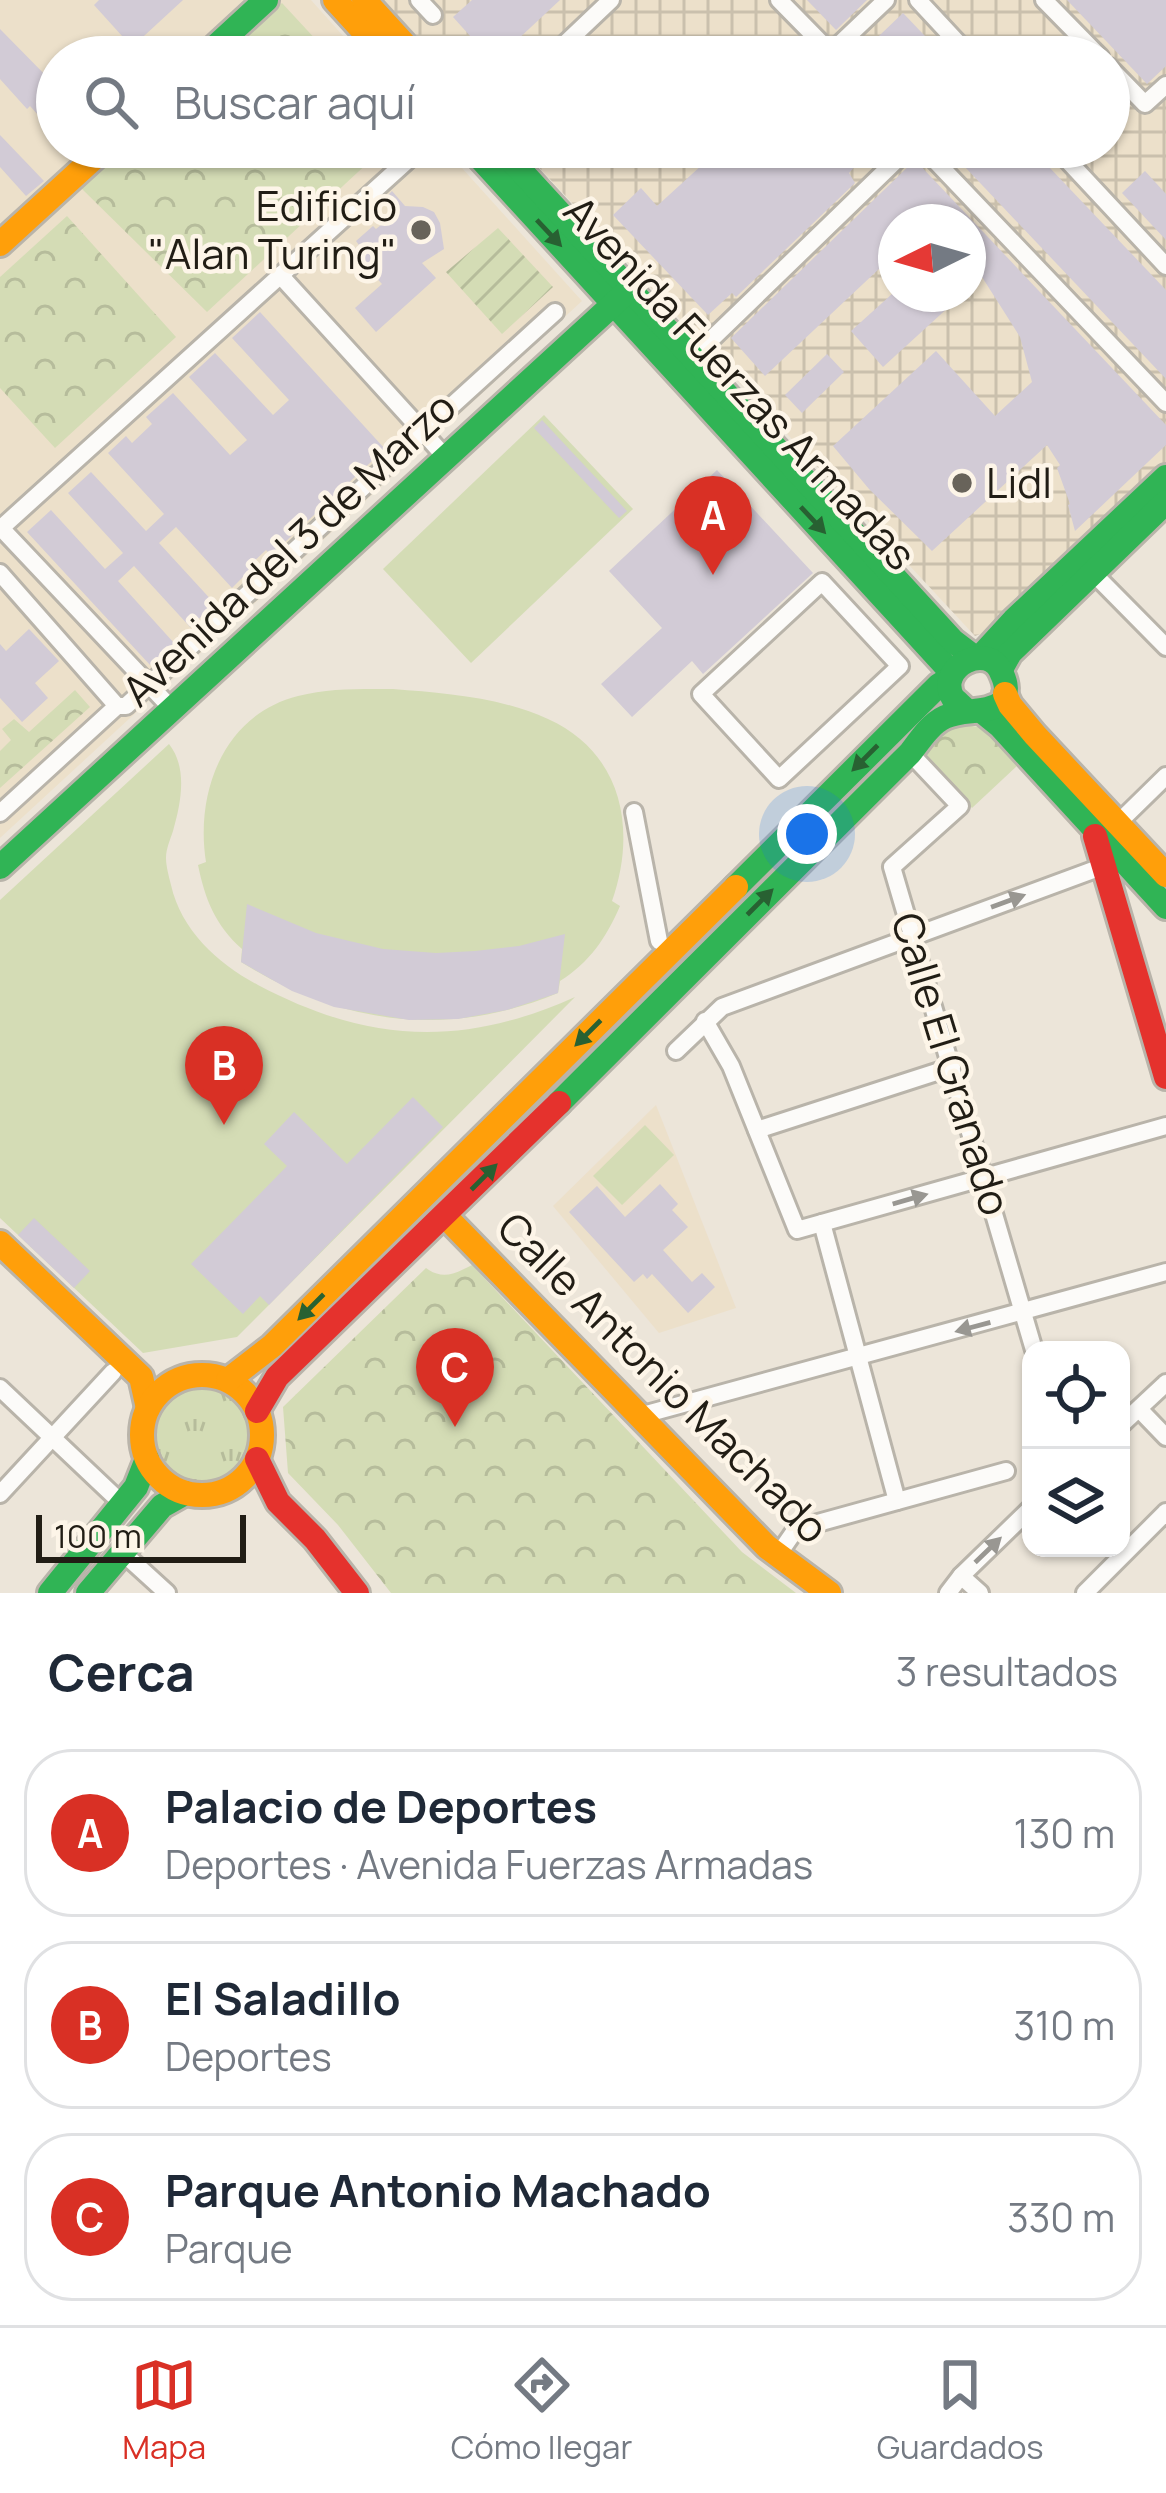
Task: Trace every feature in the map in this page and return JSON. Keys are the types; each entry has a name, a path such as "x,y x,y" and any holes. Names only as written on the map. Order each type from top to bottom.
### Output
{"street":[{"path":"227,36 266,0"},
{"path":"335,0 368,36"},
{"path":"419,0 433,15"},
{"path":"573,36 610,0"},
{"path":"779,0 812,36"},
{"path":"850,36 886,0"},
{"path":"918,0 951,36"},
{"path":"1045,0 1080,36"},
{"path":"362,2 395,36"},
{"path":"1130,89 1145,104 1166,85"},
{"path":"0,244 83,168"},
{"path":"172,709 1,529 398,168"},
{"name":"Avenida Fuerzas Armadas","path":"491,168 622,296 694,356 953,640 990,669 1010,705 1106,825"},
{"name":"Avenida Fuerzas Armadas","path":"516,168 951,676"},
{"path":"694,356 888,168"},
{"path":"942,168 1166,403"},
{"path":"1075,168 1166,266"},
{"path":"280,275 446,458"},
{"name":"Avenida del 3 de Marzo","path":"0,867 622,296"},
{"path":"0,813 116,706 126,706 150,685 555,312"},
{"path":"257,1411 278,1376 445,1216 926,733 945,717 994,708 990,669 1014,620 1166,477"},
{"path":"990,669 1166,502"},
{"path":"0,573 116,706"},
{"path":"1093,573 1166,647"},
{"path":"822,582 900,666 779,779 700,694 822,582"},
{"path":"228,1380 272,1346 961,662 990,669"},
{"path":"951,676 952,698 1000,726 1106,825 1163,892 1117,908"},
{"name":"Calle El Granado","path":"910,753 960,806 892,867 1032,1341"},
{"path":"1166,776 1106,825 1104,866 1166,1076"},
{"path":"634,812 659,941"},
{"path":"676,1052 722,1007 1104,866"},
{"path":"705,1022 731,1066 797,1230 1166,1126"},
{"path":"757,1130 952,1066"},
{"name":"Calle Antonio Machado","path":"445,1216 778,1555 829,1593"},
{"path":"822,1223 897,1501"},
{"path":"0,1243 141,1378 148,1408"},
{"path":"640,1416 1166,1272"},
{"path":"0,1494 113,1372"},
{"path":"141,1378 177,1380 202,1374 240,1388 257,1411 262,1435 257,1459 236,1485 202,1495 185,1493 156,1474 147,1460 142,1442 148,1408 177,1380"},
{"path":"1130,1417 1166,1383"},
{"path":"0,1388 112,1496"},
{"path":"1139,1409 1166,1437"},
{"path":"257,1459 278,1502 357,1593"},
{"path":"50,1593 136,1487 147,1460"},
{"path":"778,1555 796,1529 1006,1472"},
{"path":"236,1485 278,1502"},
{"path":"88,1593 162,1506 185,1493"},
{"path":"1085,1593 1166,1512"},
{"path":"948,1593 1022,1517"},
{"path":"122,1552 167,1593"},
{"path":"961,1576 980,1593"}],"shaded area":[{"path":"0,0 311,0 343,36 36,36 36,168 462,168 582,301 0,838"},
{"path":"384,0 1166,0 1166,462 988,631 975,636 540,168 1130,168 1130,36 417,36"},
{"path":"656,1105 736,1308 659,1333 553,1206"}],"green space":[{"path":"282,3 313,36 244,36"},
{"path":"99,168 362,168 207,312 80,187"},
{"path":"67,216 176,337 55,448 0,388 0,277"},
{"path":"498,228 553,287 502,334 446,272"},
{"path":"544,415 633,509 471,663 383,569"},
{"path":"393,689 472,697 548,719 593,752 608,773 623,821 620,874 612,901 620,906 596,948 560,981 558,993 517,1007 436,1020 356,1012 318,1000 241,962 242,949 213,911 198,865 206,862 205,810 210,784 233,739 250,720 298,696"},
{"path":"75,690 90,707 0,788 0,751 11,740 2,729 14,719 29,732"},
{"path":"957,724 986,728 1020,763 972,808 923,751"},
{"path":"169,744 181,775 166,858 176,901 203,944 243,977 338,1019 415,1032 493,1025 575,997 237,1337 143,1353 0,1218 0,900"},
{"path":"645,1125 674,1155 622,1205 593,1176"},
{"path":"472,1265 742,1552 796,1593 391,1593 338,1525 288,1473 283,1407 426,1268 449,1274"},
{"path":"201,1383 220,1387 237,1398 248,1415 252,1434 248,1453 237,1470 220,1481 201,1485 182,1481 165,1470 154,1453 150,1434 154,1415 165,1398 182,1387"}],"building":[{"path":"99,0 183,0 144,36 122,36 94,5"},
{"path":"472,0 560,0 521,36 470,36 453,17"},
{"path":"807,0 867,0 836,30"},
{"path":"1067,0 1166,0 1166,66 1147,84 1130,66 1130,36 1101,36"},
{"path":"903,13 925,36 879,36"},
{"path":"0,29 36,66 36,113 0,79"},
{"path":"0,135 44,181 26,196 0,167"},
{"path":"699,168 854,168 849,173 855,183 736,297 732,293 708,315 613,215 641,188 657,206"},
{"path":"907,168 923,168 957,204 878,204 878,270 765,376 731,338"},
{"path":"966,168 1050,168 1166,290 1166,379"},
{"path":"1145,171 1166,194 1166,240 1122,193"},
{"path":"392,191 405,206 434,212 444,249 422,263 436,278 376,332 355,308 382,284 352,251 373,226 376,229 396,213 386,197"},
{"path":"986,235 1166,425 1166,445 1075,531 1060,465 1047,445 932,551 833,446 936,351 995,416 1032,382 1020,337 986,283"},
{"path":"878,307 878,312 943,312 883,367 851,331"},
{"path":"260,312 385,449 271,555 266,550 232,588 176,527 159,543 215,604 190,627 134,566 118,581 174,643 150,665 27,532 51,510 105,569 123,553 68,493 91,472 146,531 164,514 108,453 126,436 132,443 152,424 146,417 173,393 230,455 247,440 189,377 215,353 273,415 289,400 232,338"},
{"path":"827,354 844,372 802,413 785,395"},
{"path":"542,420 627,511 619,518 534,428"},
{"path":"717,470 813,573 703,674 692,661 632,717 601,684 662,628 609,571"},
{"path":"29,629 59,661 35,683 48,698 22,722 0,698 0,644 6,651"},
{"path":"247,904 316,933 383,949 475,951 565,934 558,993 507,1010 458,1019 409,1020 334,1007 292,991 241,962"},
{"path":"413,1097 443,1127 269,1305 260,1296 243,1314 191,1264 287,1166 264,1144 294,1112 347,1164"},
{"path":"660,1184 678,1204 672,1210 688,1227 663,1250 692,1282 702,1273 715,1287 688,1313 652,1274 647,1279 643,1274 634,1282 569,1212 597,1186 625,1217"},
{"path":"34,1218 90,1271 74,1288 18,1235"}],"traffic: fast":[{"path":"227,36 266,0"},
{"path":"489,168 952,673"},
{"path":"518,168 953,641 974,657"},
{"path":"0,867 631,288"},
{"path":"980,657 1166,477"},
{"path":"1001,669 1010,653 1166,502"},
{"path":"559,1103 935,724 952,714 989,709 1003,702 1004,678 986,659 966,662 951,677 953,698 967,711"},
{"path":"736,887 950,678"},
{"path":"984,713 1166,907"},
{"path":"50,1593 136,1487 147,1459"},
{"path":"88,1593 162,1506 185,1493"}],"traffic: slow":[{"path":"335,0 368,36"},
{"path":"364,0 397,36"},
{"path":"0,244 83,168"},
{"path":"1005,694 1035,735 1166,875"},
{"path":"228,1380 272,1346 736,887"},
{"path":"445,1216 767,1547 829,1593"},
{"path":"0,1243 141,1377 148,1408"},
{"path":"202,1375 225,1380 244,1393 257,1412 262,1435 257,1458 244,1477 225,1490 202,1495 179,1490 160,1477 147,1458 142,1435 147,1412 160,1393 179,1380 202,1375"}],"traffic: jam":[{"path":"1095,836 1166,1077"},
{"path":"257,1411 277,1377 559,1103"},
{"path":"257,1459 278,1502 315,1539 357,1593"}],"place":[{"name":"Edificio \"Alan Turing\"","path":"421,230"},
{"name":"Lidl","path":"962,483"},
{"name":"Palacio de Deportes","path":"713,575"},
{"name":"El Saladillo","path":"224,1125"},
{"name":"Parque Antonio Machado","path":"455,1427"}]}
